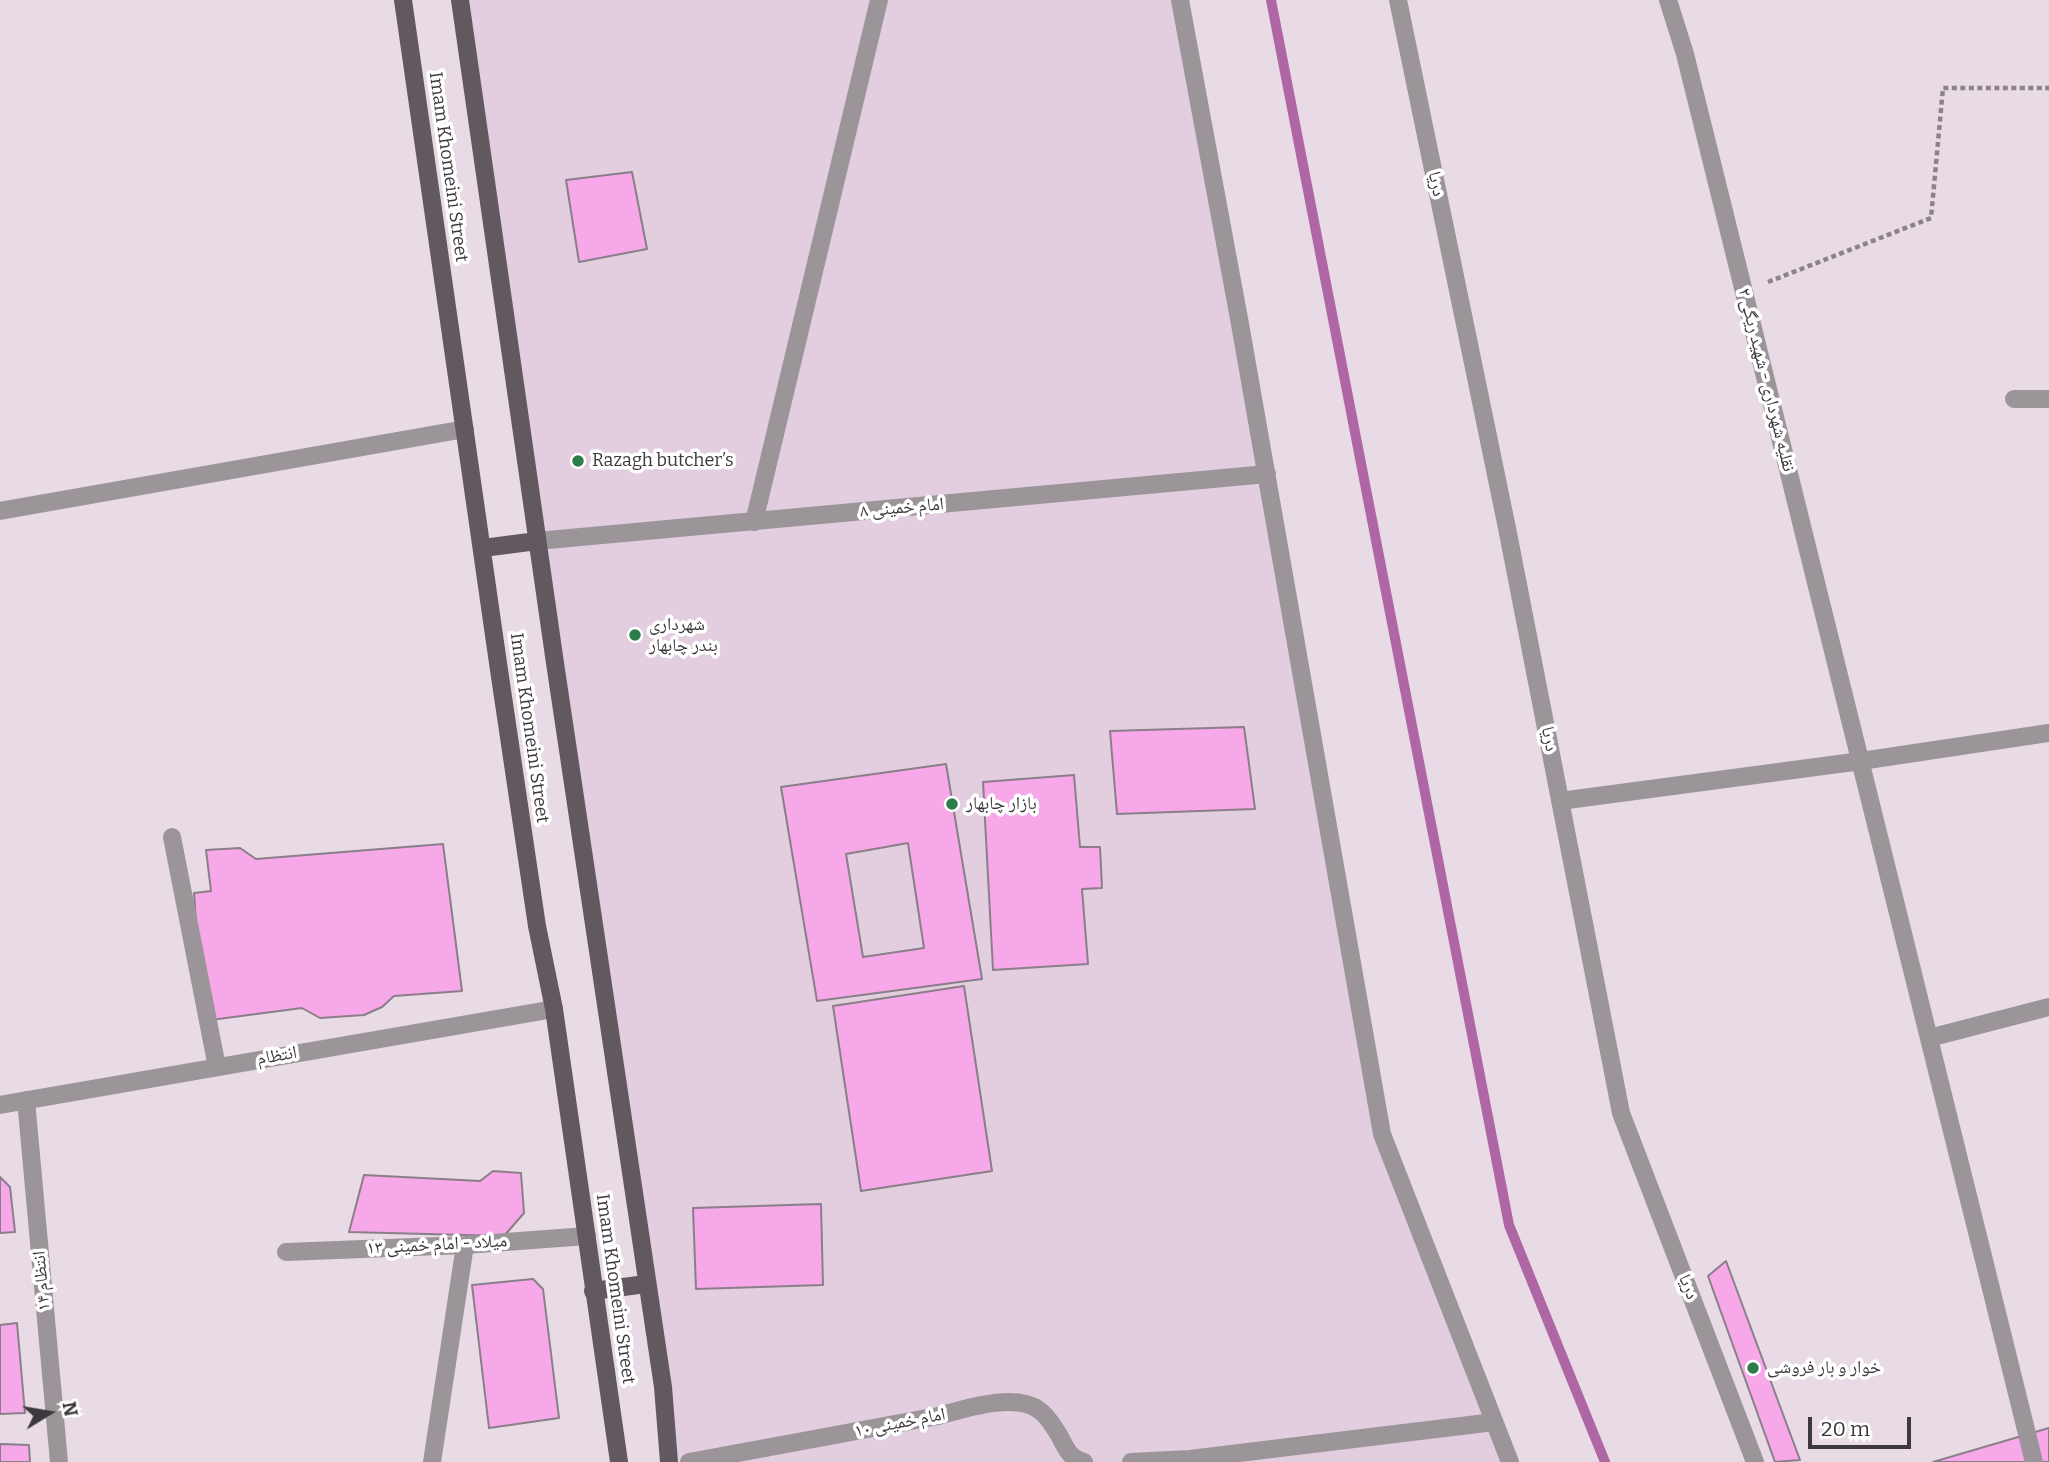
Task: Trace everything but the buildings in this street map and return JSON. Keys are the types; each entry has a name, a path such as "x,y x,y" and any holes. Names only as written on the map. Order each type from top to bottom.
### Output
{"main road":[{"name":"Imam Khomeini Street","path":"403,0 535,912 554,1009 619,1462"},
{"name":"Imam Khomeini Street","path":"460,0 537,541 663,1387 669,1462"},
{"path":"483,548 537,541"},
{"path":"593,1291 646,1284"}],"street":[{"path":"754,522 878,0"},
{"path":"1180,0 1382,1134 1510,1462"},
{"name":"دریا","path":"1398,0 1507,528 1621,1113 1755,1462"},
{"name":"نقلیه شهرداری - شهید ریگی ۲","path":"1668,0 1685,54 2034,1462"},
{"path":"2014,399 2049,399"},
{"path":"0,512 465,429"},
{"name":"امام خمینی ۸","path":"537,541 1266,474"},
{"path":"1560,801 2049,733"},
{"path":"172,837 217,1067"},
{"path":"1929,1038 2049,1007"},
{"name":"انتظام","path":"0,1105 554,1009"},
{"name":"انتظام ۱۴","path":"26,1100 59,1462"},
{"name":"میلاد - امام خمینی ۱۳","path":"286,1252 465,1245 587,1236"},
{"path":"432,1462 465,1245"},
{"name":"امام خمینی ۱۰","path":"689,1462 1005,1402 1031,1405 1038,1409 1047,1417 1073,1459 1084,1462"},
{"path":"1131,1462 1190,1459 1494,1422"}],"path":[{"path":"1744,291 1931,218 1943,88 2049,88"}],"shaded area":[{"name":"بازار چابهار","path":"460,0 1179,0 1382,1134 1511,1462 679,1462"}],"waterway":[{"path":"1271,0 1509,1225 1605,1462"}],"place":[{"name":"Razagh butcher’s","path":"578,461"},
{"name":"شهرداری بندر چابهار","path":"635,635"},
{"name":"بازار چابهار","path":"952,804"},
{"name":"خوار و بار فروشی","path":"1753,1368"}]}
